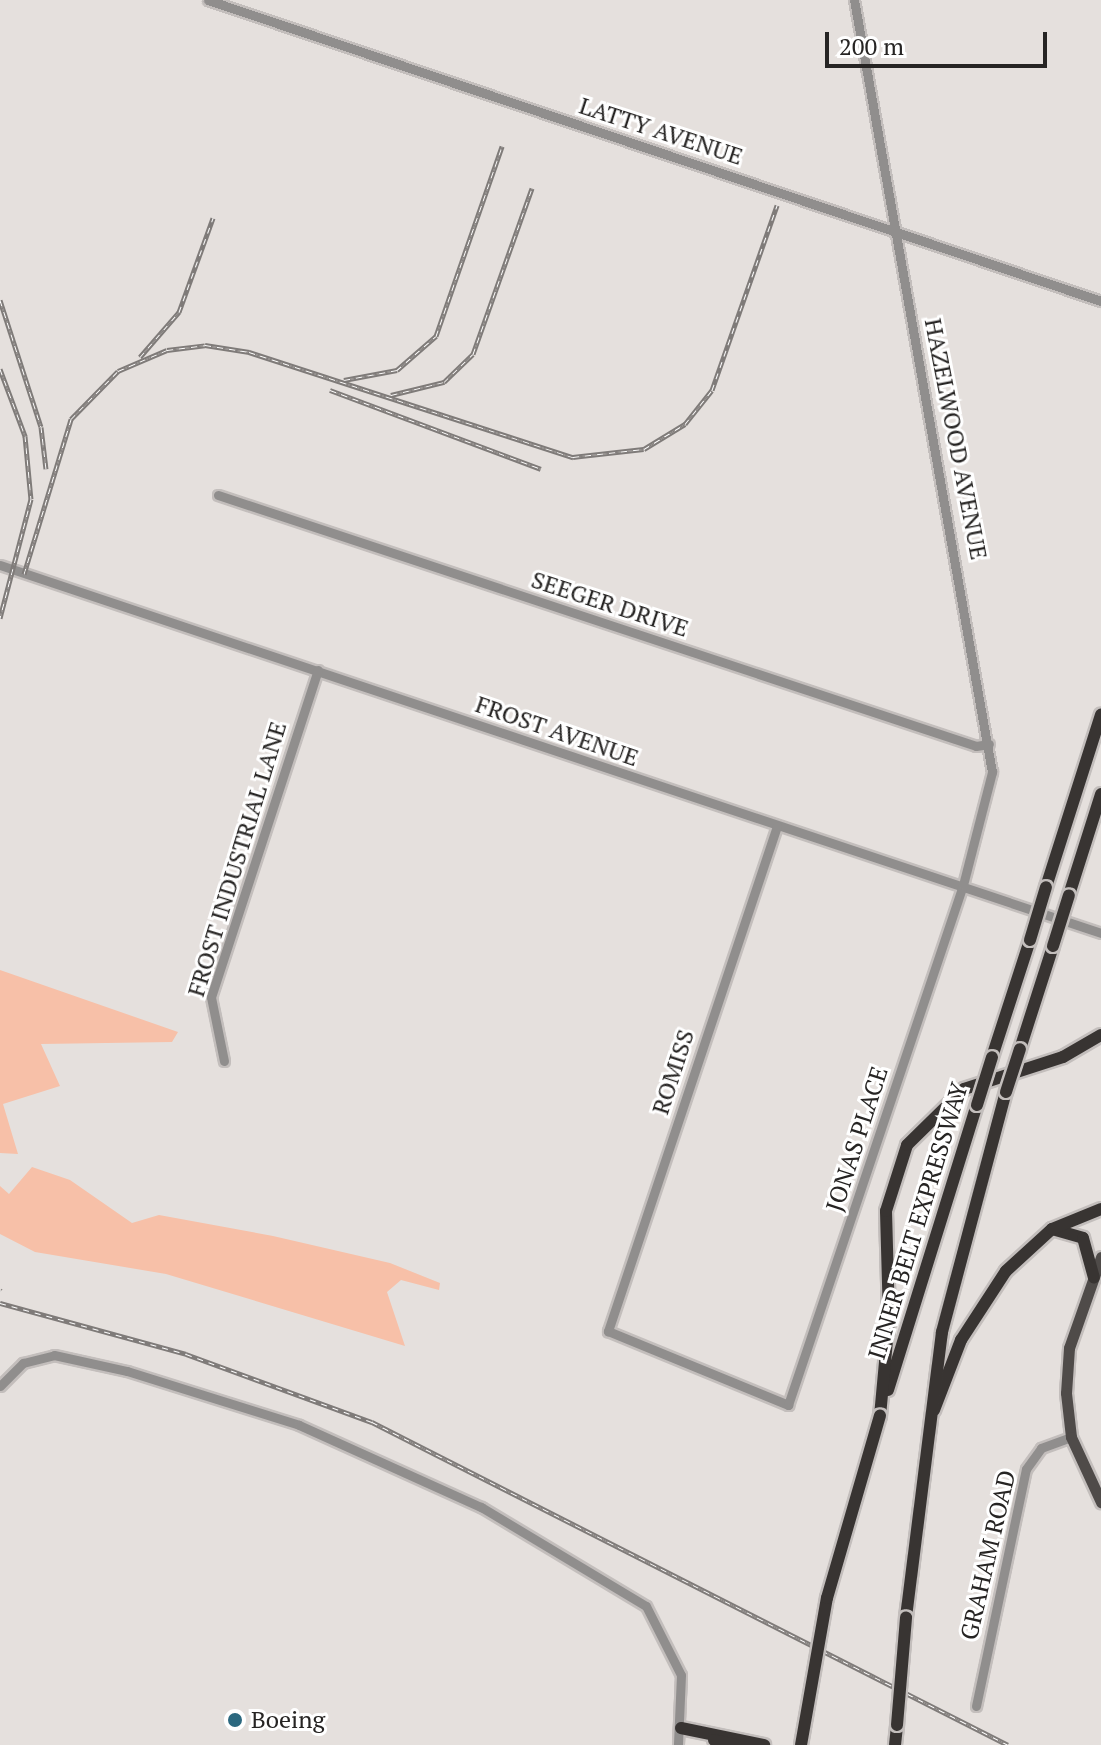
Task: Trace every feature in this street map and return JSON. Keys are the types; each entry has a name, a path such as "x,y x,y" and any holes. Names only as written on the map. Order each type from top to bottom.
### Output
{"highway":[{"name":"INNER BELT EXPRESSWAY","path":"801,1745 827,1598 880,1416 1101,715"},
{"name":"INNER BELT EXPRESSWAY","path":"895,1745 924,1435 954,1279 1006,1092 1101,794"},
{"path":"880,1416 889,1319 886,1211 907,1145 964,1089 1063,1057 1101,1035"},
{"path":"924,1435 974,1316 1020,1255 1052,1229 1101,1209"},
{"path":"1052,1229 1083,1238 1094,1278"},
{"path":"681,1728 735,1745"},
{"path":"681,1728 764,1745"}],"main road":[{"path":"1101,1257 1066,1367 1071,1437 1101,1502"}],"street":[{"name":"LATTY AVENUE","path":"208,0 1101,301"},
{"name":"HAZELWOOD AVENUE","path":"854,0 989,744 989,795 963,885"},
{"name":"SEEGER DRIVE","path":"218,495 976,746 989,744"},
{"name":"FROST AVENUE","path":"0,565 1101,933"},
{"name":"FROST INDUSTRIAL LANE","path":"224,1061 211,997 318,670"},
{"name":"ROMISS","path":"777,826 608,1331 788,1405"},
{"name":"JONAS PLACE","path":"788,1405 963,885"},
{"path":"0,1386 23,1363 70,1357 299,1425 421,1475 646,1606 681,1675 678,1745"},
{"name":"GRAHAM ROAD","path":"976,1706 1026,1469 1041,1448 1071,1437"}],"shaded area":[{"path":"0,970 178,1032 172,1042 41,1044 60,1086 3,1104 18,1154 0,1153"},
{"path":"32,1167 70,1180 132,1223 159,1215 273,1236 390,1263 440,1283 439,1290 401,1280 387,1292 405,1346 166,1274 35,1252 0,1234 0,1186 9,1194"}],"railway":[{"path":"344,380 397,370 436,336 502,146"},
{"path":"391,395 444,382 473,354 532,188"},
{"path":"24,574 71,419 118,371 167,350 205,345 249,352 573,457 644,449 685,424 712,390 777,205"},
{"path":"140,357 179,312 213,218"},
{"path":"0,300 41,427 46,469"},
{"path":"0,369 25,436 31,499 0,618"},
{"path":"330,390 541,469"},
{"path":"0,1303 186,1354 372,1422 1008,1745"}],"place":[{"name":"Boeing","path":"235,1720"}]}
